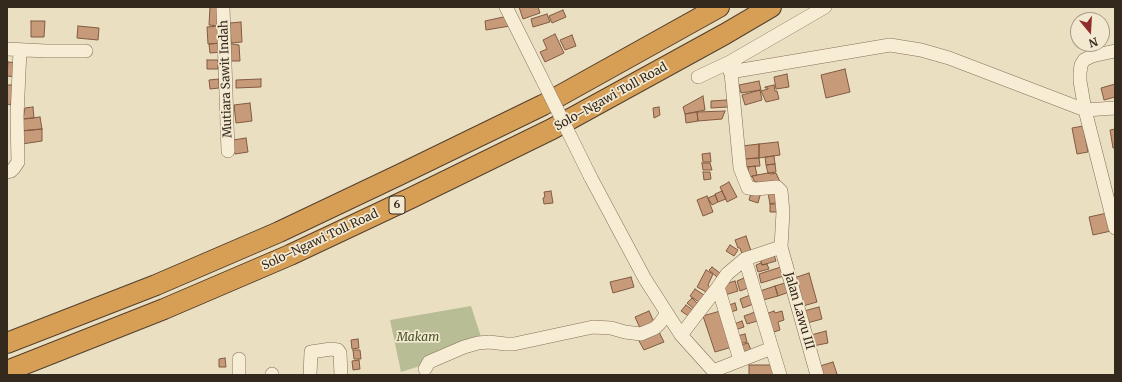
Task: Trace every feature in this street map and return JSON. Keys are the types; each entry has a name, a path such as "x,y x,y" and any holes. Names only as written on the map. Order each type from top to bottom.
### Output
{"highway":[{"name":"Solo–Ngawi Toll Road","path":"7,343 156,285 293,225 543,105 719,7"},
{"name":"Solo–Ngawi Toll Road","path":"7,371 164,309 290,255 411,198 552,129 725,34 770,7"}],"street":[{"name":"Mutiara Sawit Indah","path":"223,7 228,151"},
{"path":"506,7 590,176 645,279 681,335 715,373 740,360 772,348"},
{"path":"730,67 825,7"},
{"path":"698,77 730,67 890,46 921,50 949,58 1085,110 1115,108"},
{"path":"7,172 14,168 18,162 13,49 86,51"},
{"path":"1115,51 1092,56 1084,60 1081,65 1080,73 1085,110 1110,189 1115,228"},
{"name":"Jalan Lawu III","path":"730,67 740,168 748,188 756,189 777,187 780,191 783,212 781,247 817,375"},
{"path":"681,335 718,287 726,274 745,259 781,247"},
{"path":"745,259 780,375"},
{"path":"718,287 740,360"},
{"path":"424,369 429,362 464,347 478,343 489,342 514,344 593,327 611,328 640,334 655,328 667,313"},
{"path":"310,375 311,352 335,349 340,353 342,375"},
{"path":"239,359 240,375"}],"green space":[{"name":"Makam","path":"471,306 482,340 420,366 401,372 390,320"}],"building":[{"path":"210,7 220,7 219,26 209,25"},
{"path":"519,7 538,7 540,13 523,19"},
{"path":"563,10 566,17 552,23 549,16"},
{"path":"547,14 550,22 533,27 531,19"},
{"path":"508,16 510,26 486,30 485,21"},
{"path":"31,21 45,21 44,37 31,37"},
{"path":"241,22 242,42 231,43 230,23"},
{"path":"78,26 99,28 98,40 77,38"},
{"path":"219,26 222,43 208,44 207,27"},
{"path":"555,34 564,53 545,62 540,52 547,49 543,40"},
{"path":"572,35 576,46 565,50 560,40"},
{"path":"222,43 223,52 210,53 209,44"},
{"path":"227,43 239,45 240,61 227,61"},
{"path":"207,60 218,60 218,69 207,69"},
{"path":"8,62 17,63 16,77 7,76"},
{"path":"845,69 850,92 826,98 821,75"},
{"path":"787,74 789,87 776,89 774,77"},
{"path":"219,79 219,88 210,89 209,80"},
{"path":"261,79 261,87 236,88 236,80"},
{"path":"759,81 761,90 741,93 739,85"},
{"path":"1115,84 1115,97 1104,100 1101,88"},
{"path":"7,85 13,85 11,105 7,104"},
{"path":"774,85 779,99 766,102 761,91 768,89 765,87"},
{"path":"760,90 762,100 745,105 742,95"},
{"path":"703,96 705,110 685,114 683,107"},
{"path":"727,100 728,107 711,108 711,101"},
{"path":"250,103 252,121 236,123 234,105"},
{"path":"33,107 34,118 23,119 25,108"},
{"path":"659,107 660,115 654,118 653,108"},
{"path":"725,111 722,119 698,121 697,112"},
{"path":"697,112 698,121 686,123 685,114"},
{"path":"40,117 42,129 21,131 23,119"},
{"path":"1083,126 1088,152 1077,154 1072,128"},
{"path":"42,129 42,141 22,144 21,131"},
{"path":"1115,129 1115,148 1113,148 1110,130"},
{"path":"246,138 248,152 235,154 233,140"},
{"path":"778,142 780,155 759,158 759,144"},
{"path":"759,144 759,158 743,159 742,146"},
{"path":"710,153 711,162 703,162 702,154"},
{"path":"774,156 775,164 766,165 765,157"},
{"path":"759,158 760,166 743,167 743,159"},
{"path":"702,163 710,163 712,170 703,170"},
{"path":"775,164 776,172 768,173 766,165"},
{"path":"755,166 757,175 749,177 748,167"},
{"path":"703,172 710,172 711,179 704,180"},
{"path":"776,173 780,182 764,185 754,181 752,176"},
{"path":"729,182 737,197 727,202 720,187"},
{"path":"752,190 761,192 758,203 749,200"},
{"path":"551,191 553,203 544,204 544,192"},
{"path":"722,191 726,199 718,202 715,194"},
{"path":"776,191 778,202 770,204 768,193"},
{"path":"715,195 718,202 712,205 708,198"},
{"path":"707,196 713,212 703,216 697,200"},
{"path":"770,204 779,204 779,212 770,212"},
{"path":"1107,213 1111,231 1093,235 1089,217"},
{"path":"746,236 751,251 742,254 735,240"},
{"path":"730,245 738,250 734,256 726,251"},
{"path":"773,252 776,261 762,265 759,256"},
{"path":"761,263 762,265 767,264 769,269 758,272 756,265"},
{"path":"784,266 787,275 761,283 759,274"},
{"path":"712,267 720,273 717,277 709,270"},
{"path":"706,270 713,274 708,285 710,288 708,293 697,287"},
{"path":"809,273 817,302 803,306 794,278"},
{"path":"631,277 634,287 613,293 610,282"},
{"path":"744,278 748,288 740,291 737,281"},
{"path":"735,281 738,291 725,295 722,285"},
{"path":"788,282 792,291 778,296 775,286"},
{"path":"775,286 778,296 763,300 760,291"},
{"path":"695,289 707,297 702,304 690,296"},
{"path":"753,294 756,303 743,308 740,299"},
{"path":"692,298 698,304 694,309 687,303"},
{"path":"735,303 737,310 728,313 726,306"},
{"path":"686,305 694,311 690,317 681,311"},
{"path":"819,307 822,319 807,323 804,311"},
{"path":"649,311 654,322 640,328 635,317"},
{"path":"720,311 732,347 715,352 703,316"},
{"path":"758,311 761,320 747,324 744,316"},
{"path":"774,311 775,313 782,311 784,320 778,322 780,330 771,333 766,314"},
{"path":"742,321 744,327 735,330 734,324"},
{"path":"826,331 828,343 813,346 811,335"},
{"path":"659,332 664,342 644,350 639,341"},
{"path":"745,334 747,342 739,344 737,336"},
{"path":"358,339 359,348 352,349 351,340"},
{"path":"748,343 751,350 743,352 741,345"},
{"path":"353,350 360,350 361,359 354,359"},
{"path":"225,358 226,367 219,367 219,359"},
{"path":"359,360 360,369 353,370 352,361"},
{"path":"833,362 837,374 822,375 820,366"},
{"path":"749,365 776,365 776,375 749,375"}]}
